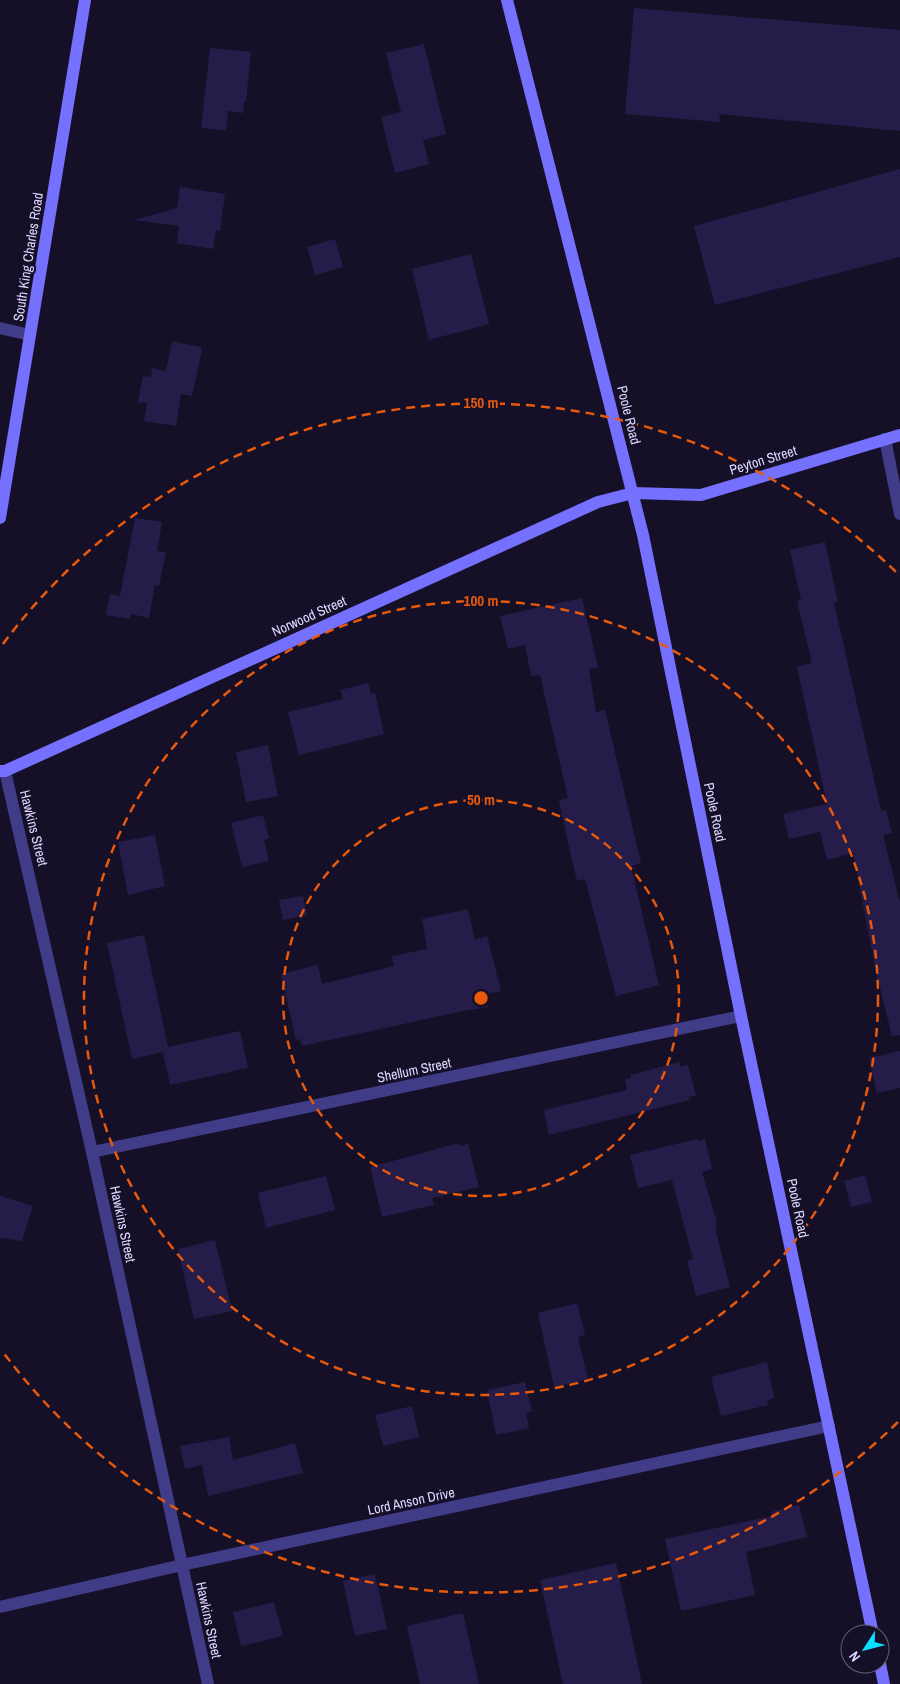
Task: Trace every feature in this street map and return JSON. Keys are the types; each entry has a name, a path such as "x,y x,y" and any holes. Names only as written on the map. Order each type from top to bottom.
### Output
{"main road":[{"name":"South King Charles Road","path":"0,518 84,0"},
{"name":"Poole Road","path":"507,0 633,493 871,1624"},
{"name":"Peyton Street","path":"633,493 701,495 900,435"},
{"name":"Norwood Street","path":"3,771 585,508 633,493"}],"street":[{"path":"0,328 30,335"},
{"path":"885,439 900,514"},
{"name":"Hawkins Street","path":"3,771 92,1152 208,1684"},
{"name":"Shellum Street","path":"92,1152 742,1016"},
{"name":"Lord Anson Drive","path":"0,1607 182,1565 829,1426"}],"building":[{"path":"634,8 900,30 900,131 720,114 719,122 625,114"},
{"path":"424,44 446,134 423,140 429,164 395,173 381,117 401,112 386,53"},
{"path":"210,48 251,52 246,102 244,102 243,113 228,111 226,130 201,128"},
{"path":"900,169 900,257 715,305 694,226"},
{"path":"180,187 225,194 220,231 216,230 213,249 177,243 179,226 134,220 177,208"},
{"path":"335,239 343,267 315,275 307,247"},
{"path":"471,254 489,324 429,340 412,269"},
{"path":"172,341 200,347 202,350 192,396 181,394 176,426 144,421 147,403 138,402 143,376 151,377 152,368 166,371"},
{"path":"135,518 162,522 157,551 166,552 159,586 155,585 149,618 131,614 130,619 106,615 110,594 120,596"},
{"path":"825,542 838,602 834,603 881,811 886,810 892,833 883,835 900,903 900,1035 892,1036 876,972 853,853 827,860 820,832 789,839 783,814 827,804 797,667 812,663 797,601 801,600 790,550"},
{"path":"582,598 598,667 589,669 596,712 605,710 641,863 631,866 659,985 616,996 585,879 577,881 568,843 559,800 568,798 540,675 531,676 525,645 508,649 500,616"},
{"path":"368,683 371,694 375,693 384,734 299,755 288,712 343,699 340,690"},
{"path":"268,745 278,796 246,802 236,752"},
{"path":"263,815 269,838 264,840 269,861 242,867 231,823"},
{"path":"155,835 165,886 128,895 118,842"},
{"path":"303,896 307,915 283,920 279,900"},
{"path":"468,909 475,940 487,936 501,991 486,994 488,1007 302,1046 300,1039 296,1040 281,974 318,965 322,984 394,966 392,956 427,949 422,919"},
{"path":"144,935 168,1047 240,1031 248,1068 170,1085 163,1052 132,1059 107,943"},
{"path":"900,1051 900,1088 877,1093 869,1058"},
{"path":"679,1062 681,1067 688,1065 696,1096 689,1097 690,1100 549,1135 544,1110 627,1090 625,1079 631,1078 631,1075"},
{"path":"698,1139 698,1141 705,1139 712,1169 702,1172 716,1219 716,1232 730,1287 696,1296 687,1261 693,1259 672,1180 638,1188 630,1155"},
{"path":"459,1143 460,1146 468,1144 479,1187 432,1198 434,1205 382,1217 370,1167"},
{"path":"865,1175 872,1202 851,1207 844,1181"},
{"path":"326,1176 335,1210 266,1228 258,1193"},
{"path":"0,1196 33,1206 22,1241 0,1238"},
{"path":"215,1240 232,1311 194,1319 178,1249"},
{"path":"577,1303 585,1335 578,1337 588,1379 554,1387 538,1313"},
{"path":"767,1362 774,1398 767,1401 768,1405 721,1416 711,1377"},
{"path":"525,1382 532,1411 526,1413 529,1428 496,1435 487,1390"},
{"path":"412,1406 419,1437 383,1446 375,1415"},
{"path":"229,1437 233,1460 295,1443 303,1473 208,1496 202,1465 185,1469 180,1446"},
{"path":"799,1505 807,1537 746,1552 755,1595 681,1611 665,1539 772,1516 771,1512"},
{"path":"616,1563 642,1684 563,1684 540,1580"},
{"path":"375,1574 387,1629 355,1636 343,1581"},
{"path":"274,1602 283,1636 241,1646 233,1612"},
{"path":"463,1613 479,1684 420,1684 407,1626"}]}
